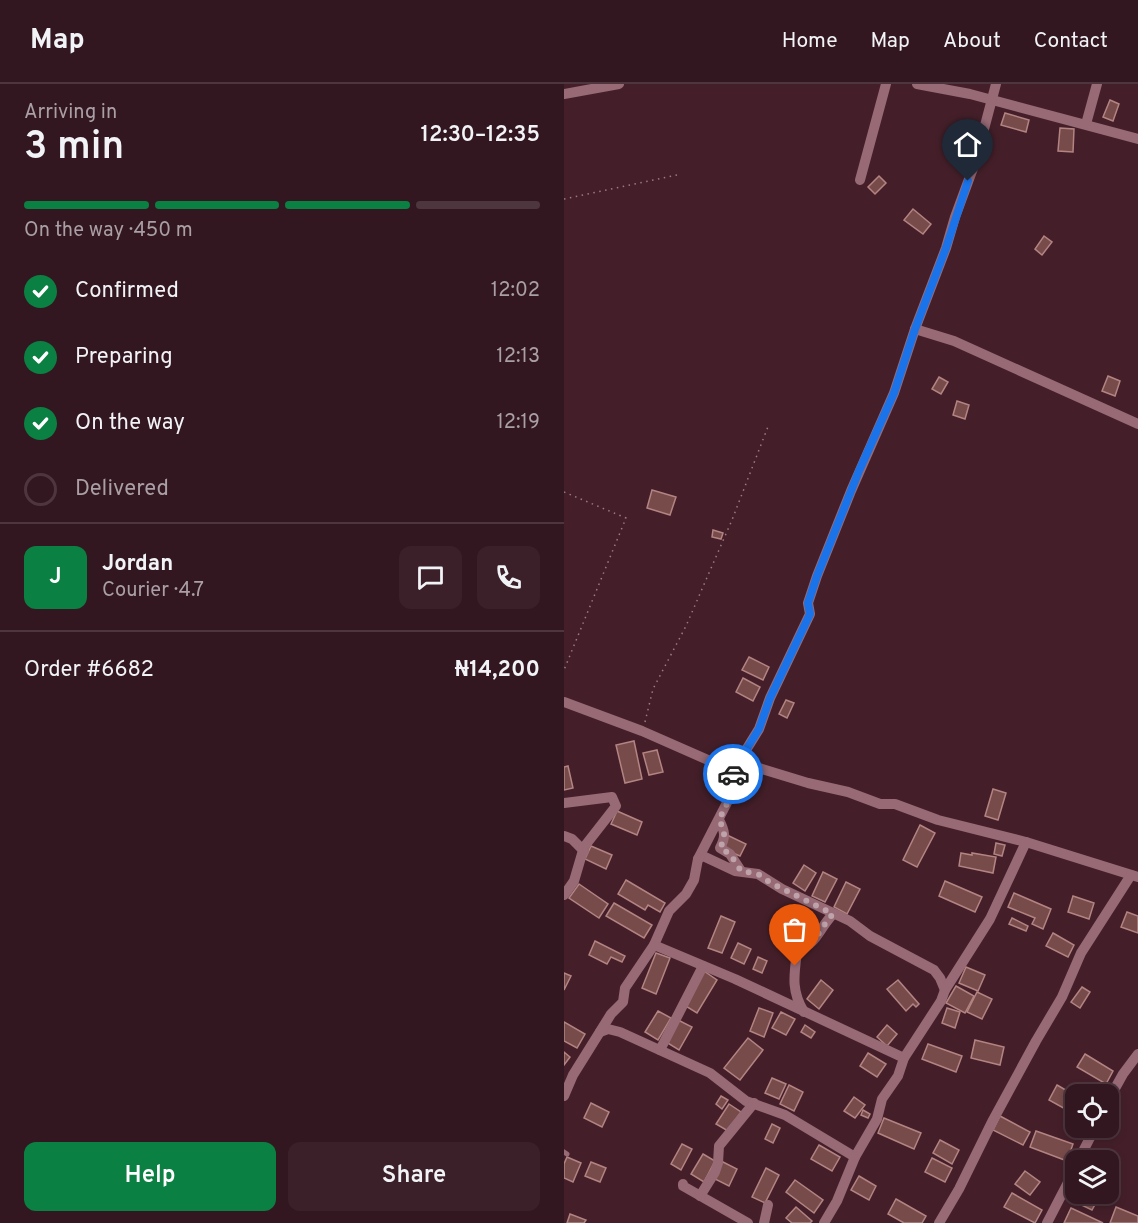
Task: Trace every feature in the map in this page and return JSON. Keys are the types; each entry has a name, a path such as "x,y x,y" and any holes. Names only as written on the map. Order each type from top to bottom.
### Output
{"street":[{"path":"564,94 619,84"},
{"path":"860,180 886,84"},
{"path":"916,84 970,94 1138,139"},
{"path":"564,1096 573,1075 611,1014 623,1002 625,988 654,945 669,911 686,894 694,880 699,859 734,789 733,771 759,729 770,698 810,614 808,603 817,576 894,393 975,163 996,84"},
{"path":"1086,124 1097,84"},
{"path":"915,329 954,341 1138,424"},
{"path":"564,702 642,731 733,771 759,768 848,792 880,804 895,804 938,820 1026,842 1135,876 1081,953 1062,996 992,1122 960,1189 939,1223"},
{"path":"564,803 612,797 616,806 584,847 574,881 564,895"},
{"path":"719,820 725,832 720,848 730,854 741,871"},
{"path":"564,836 572,839 584,851"},
{"path":"824,1223 837,1201 855,1157 877,1119 882,1099 898,1076 904,1058 942,1002 945,990 990,919 1026,842"},
{"path":"699,859 704,856 741,871 758,874 771,883 850,921 870,936 934,970 945,990"},
{"path":"804,1012 798,1002 793,976 797,952 813,942 825,922 833,914"},
{"path":"654,945 904,1058"},
{"path":"660,1050 703,966"},
{"path":"600,1032 608,1029 620,1032 710,1073 739,1097 784,1115 855,1157"},
{"path":"1118,1084 1138,1054"},
{"path":"699,1196 718,1163 719,1146 754,1103"},
{"path":"683,1184 699,1196 748,1223"},
{"path":"1047,1223 1065,1188"},
{"path":"764,1223 768,1205"}],"path":[{"path":"564,199 677,175"},
{"path":"642,731 653,689 686,626 732,520 769,424"},
{"path":"564,492 626,518 564,670"}],"building":[{"path":"1110,100 1119,104 1113,121 1103,117"},
{"path":"1005,113 1029,120 1026,132 1001,125"},
{"path":"1060,128 1074,129 1073,152 1058,151"},
{"path":"879,176 886,183 875,194 868,187"},
{"path":"913,209 931,224 923,234 904,220"},
{"path":"1044,236 1052,242 1042,255 1035,249"},
{"path":"1108,376 1120,381 1115,396 1102,391"},
{"path":"939,377 948,382 941,394 932,389"},
{"path":"957,401 969,405 965,419 953,415"},
{"path":"652,490 676,497 670,515 647,508"},
{"path":"713,530 723,533 721,539 712,537"},
{"path":"749,657 769,667 763,680 742,670"},
{"path":"743,678 760,687 753,701 736,692"},
{"path":"786,700 794,703 787,718 779,714"},
{"path":"634,741 642,779 625,783 616,745"},
{"path":"657,750 663,772 649,775 643,753"},
{"path":"568,766 573,788 564,790 564,767"},
{"path":"993,789 1006,793 998,820 985,816"},
{"path":"617,811 642,822 637,835 611,824"},
{"path":"920,825 935,833 917,867 903,860"},
{"path":"727,835 746,844 740,856 721,848"},
{"path":"996,843 1005,845 1002,856 994,854"},
{"path":"591,846 612,855 606,869 585,859"},
{"path":"961,853 996,857 993,873 959,866"},
{"path":"804,865 816,873 805,891 793,883"},
{"path":"823,872 837,879 825,902 812,896"},
{"path":"626,880 665,903 660,912 648,905 645,910 618,894"},
{"path":"945,881 982,897 975,912 939,896"},
{"path":"846,882 860,889 847,914 834,907"},
{"path":"579,884 608,904 599,918 569,898"},
{"path":"1014,893 1051,909 1043,929 1032,924 1035,918 1008,907"},
{"path":"1073,896 1094,903 1089,919 1068,912"},
{"path":"614,903 652,925 644,938 606,916"},
{"path":"1127,912 1138,916 1138,933 1121,927"},
{"path":"721,916 735,922 722,953 708,948"},
{"path":"807,917 819,927 806,942 794,932"},
{"path":"1012,918 1028,926 1026,931 1009,924"},
{"path":"1053,933 1074,945 1068,957 1046,946"},
{"path":"595,941 625,956 622,962 611,957 607,964 589,955"},
{"path":"738,943 751,949 744,964 731,958"},
{"path":"656,953 670,958 656,994 642,988"},
{"path":"758,957 767,961 762,973 753,969"},
{"path":"966,967 985,975 978,991 959,983"},
{"path":"704,971 717,980 697,1013 684,1005"},
{"path":"564,973 571,976 564,990"},
{"path":"821,980 833,990 819,1009 807,999"},
{"path":"898,980 919,1004 916,1007 913,1004 906,1011 887,989"},
{"path":"956,986 974,996 965,1013 946,1003"},
{"path":"1082,987 1090,992 1080,1008 1071,1002"},
{"path":"977,992 992,999 982,1019 967,1012"},
{"path":"759,1008 773,1013 764,1037 750,1031"},
{"path":"947,1008 960,1012 955,1028 942,1023"},
{"path":"658,1011 671,1018 658,1040 645,1032"},
{"path":"781,1012 795,1019 786,1035 772,1028"},
{"path":"678,1020 692,1027 679,1050 666,1042"},
{"path":"564,1022 585,1034 577,1048 564,1041"},
{"path":"805,1025 815,1032 811,1038 801,1032"},
{"path":"887,1025 897,1034 887,1046 877,1037"},
{"path":"748,1038 763,1050 740,1080 724,1068"},
{"path":"975,1040 1004,1047 1000,1065 971,1058"},
{"path":"928,1044 962,1056 956,1072 922,1059"},
{"path":"564,1052 570,1057 564,1065"},
{"path":"868,1053 886,1064 877,1077 860,1066"},
{"path":"1085,1054 1113,1071 1106,1084 1077,1067"},
{"path":"772,1078 786,1084 779,1099 765,1093"},
{"path":"789,1085 803,1092 794,1111 780,1104"},
{"path":"1057,1085 1065,1090 1065,1109 1049,1100"},
{"path":"721,1096 728,1100 722,1109 716,1104"},
{"path":"854,1097 865,1105 855,1118 844,1111"},
{"path":"591,1103 609,1112 602,1127 584,1118"},
{"path":"729,1104 741,1112 728,1131 716,1124"},
{"path":"863,1110 870,1114 868,1118 861,1115"},
{"path":"1000,1116 1030,1132 1023,1145 993,1130"},
{"path":"884,1118 921,1133 914,1149 878,1133"},
{"path":"772,1124 780,1128 773,1143 765,1139"},
{"path":"1036,1131 1073,1144 1071,1150 1065,1150 1065,1160 1030,1147"},
{"path":"940,1140 959,1150 952,1164 933,1153"},
{"path":"682,1144 692,1149 681,1170 671,1164"},
{"path":"819,1145 840,1157 832,1171 811,1159"},
{"path":"703,1154 715,1161 704,1182 691,1174"},
{"path":"567,1157 581,1163 573,1182 564,1178 564,1164"},
{"path":"932,1158 952,1168 945,1182 925,1172"},
{"path":"721,1161 737,1169 729,1186 713,1178"},
{"path":"591,1162 606,1168 600,1182 585,1176"},
{"path":"766,1168 779,1175 765,1203 752,1197"},
{"path":"1025,1171 1040,1182 1030,1195 1015,1184"},
{"path":"859,1176 876,1186 869,1200 851,1190"},
{"path":"795,1180 823,1200 814,1213 786,1192"},
{"path":"1012,1193 1042,1210 1035,1223 1004,1207"},
{"path":"896,1199 926,1216 922,1223 904,1223 888,1214"},
{"path":"1079,1204 1095,1204 1092,1210"},
{"path":"796,1207 812,1221 810,1223 792,1223 786,1218"},
{"path":"1116,1207 1138,1216 1138,1223 1110,1223"},
{"path":"1071,1208 1103,1223 1064,1223"},
{"path":"570,1214 586,1220 584,1223 567,1223"}],"way so far":[{"path":"733,774 734,789 719,820 725,832 720,848 735,859 741,871 758,874 771,883 833,914 825,922 813,942 797,952 795,966"}],"route":[{"path":"733,774 759,729 770,698 810,614 808,603 817,576 859,471 894,393 968,181"}]}
